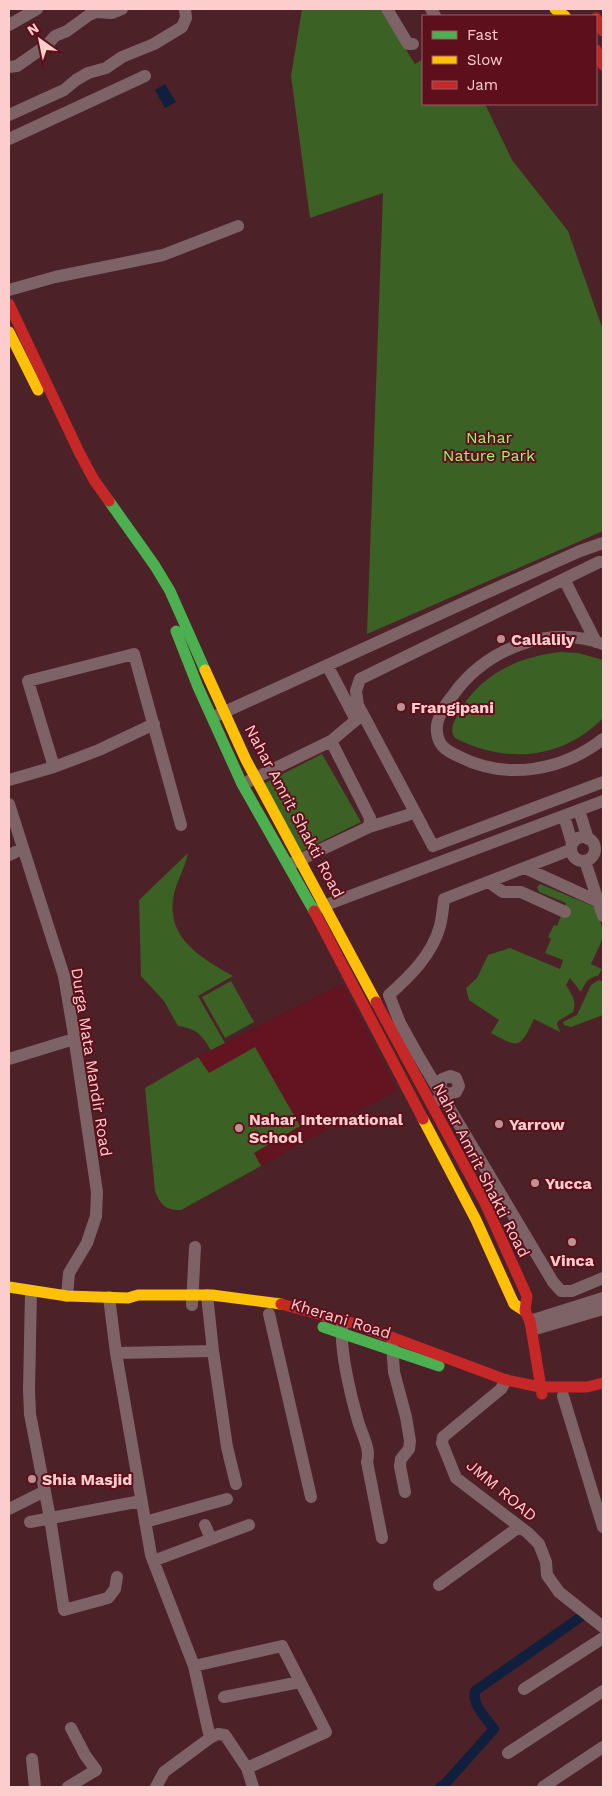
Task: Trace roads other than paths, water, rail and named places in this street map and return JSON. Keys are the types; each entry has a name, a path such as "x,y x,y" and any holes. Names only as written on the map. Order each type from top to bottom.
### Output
{"street":[{"path":"9,25 38,9"},
{"path":"9,67 17,66 47,45 55,36 67,31 89,15 96,12 112,13 122,9"},
{"path":"9,116 64,90 88,73 106,68 122,57 154,44 182,27 186,18 184,9"},
{"path":"387,9 408,44 413,44"},
{"path":"597,52 603,65"},
{"path":"9,139 145,76"},
{"path":"64,90 73,109"},
{"path":"51,96 61,115"},
{"path":"9,290 55,277 163,255 238,226"},
{"name":"Nahar Amrit Shakti Road","path":"9,304 79,452 90,482 168,611 212,718 242,784 313,910 476,1220 514,1304 529,1321"},
{"path":"9,332 70,460"},
{"path":"26,366 36,360"},
{"name":"Nahar Amrit Shakti Road","path":"78,474 90,482 155,566 170,591 246,760 379,998 430,1101 486,1205 527,1296 529,1321 541,1391"},
{"path":"212,718 479,596 580,551 603,543"},
{"path":"603,562 599,562 360,679 356,691 358,705 433,846 603,782"},
{"path":"564,579 600,643"},
{"path":"479,596 490,616"},
{"path":"600,643 580,638 560,637 542,639 523,644 497,655 473,671 460,685 439,718 436,731 444,749 463,759 481,766 519,770 538,769 557,764 591,748 603,739"},
{"path":"54,767 28,681 134,654 181,826"},
{"path":"328,665 429,853"},
{"path":"242,784 331,742 356,720"},
{"path":"9,780 54,767 99,750 154,724"},
{"path":"331,742 370,818 369,827"},
{"path":"566,796 572,813 574,858 585,861 593,854 595,841 572,813"},
{"path":"255,806 267,798"},
{"path":"313,910 603,801"},
{"name":"Durga Mata Mandir Road","path":"9,804 64,976 96,1192 96,1216 88,1243 69,1273 67,1296"},
{"path":"288,866 369,827 408,816"},
{"path":"595,841 582,837 572,846 525,868 444,899 440,927 429,952 412,974 389,995 400,1023 553,1282 561,1291 572,1291 603,1278"},
{"path":"9,855 22,848"},
{"path":"585,861 603,916"},
{"path":"525,868 597,901"},
{"path":"489,882 503,892 521,892 565,912"},
{"path":"9,1059 74,1039"},
{"path":"418,1111 442,1093"},
{"path":"192,1300 195,1247"},
{"name":"Kherani Road","path":"9,1287 31,1292 67,1296 128,1298 134,1304 192,1300 282,1304 342,1326 393,1350 503,1384 541,1391"},
{"path":"31,1292 30,1414 50,1518 64,1610 108,1598 115,1589 117,1577"},
{"path":"109,1297 116,1353 145,1522 194,1666 210,1738"},
{"path":"529,1321 603,1298"},
{"path":"207,1300 212,1351 227,1447 236,1484"},
{"name":"Kherani Road","path":"207,1300 275,1315"},
{"path":"529,1321 603,1308"},
{"path":"275,1315 311,1497"},
{"name":"Kherani Road","path":"315,1325 342,1326 391,1336 503,1384"},
{"path":"342,1326 343,1351 358,1421 369,1455 367,1462 382,1538"},
{"path":"391,1336 394,1372 406,1417 410,1441 409,1449 400,1459 405,1492"},
{"path":"116,1353 212,1351"},
{"path":"541,1391 587,1387 603,1383"},
{"name":"JMM ROAD","path":"503,1384 471,1415 452,1428 443,1437 442,1444 456,1478 539,1544 546,1562 547,1575 559,1592 603,1627"},
{"path":"541,1391 563,1396 603,1392"},
{"path":"563,1396 603,1526"},
{"path":"9,1509 45,1491"},
{"path":"145,1522 227,1499"},
{"path":"30,1522 141,1501"},
{"path":"205,1525 211,1539"},
{"path":"159,1563 211,1539 249,1525"},
{"path":"439,1585 519,1527"},
{"path":"152,1539 159,1563"},
{"path":"524,1689 603,1638"},
{"path":"194,1666 282,1646 326,1732 247,1768"},
{"path":"224,1698 300,1682"},
{"path":"508,1753 603,1691"},
{"path":"68,1787 96,1770 85,1755 71,1728"},
{"path":"156,1787 164,1772 218,1734 225,1735 247,1768 253,1787"},
{"path":"543,1787 603,1747"},
{"path":"32,1759 35,1787"}],"water":[{"path":"165,84 176,102 165,108 155,90"}],"waterway":[{"path":"440,1787 445,1784 494,1729 478,1706 475,1691 582,1616"}],"place":[{"name":"Callalily","path":"501,639"},
{"name":"Frangipani","path":"401,707"},
{"name":"Yarrow","path":"499,1124"},
{"name":"Nahar International School","path":"239,1128"},
{"name":"Yucca","path":"535,1183"},
{"name":"Vinca","path":"572,1242"},
{"name":"Shia Masjid","path":"32,1479"}],"park label":[{"name":"Nahar Nature Park","path":"489,446"}]}
